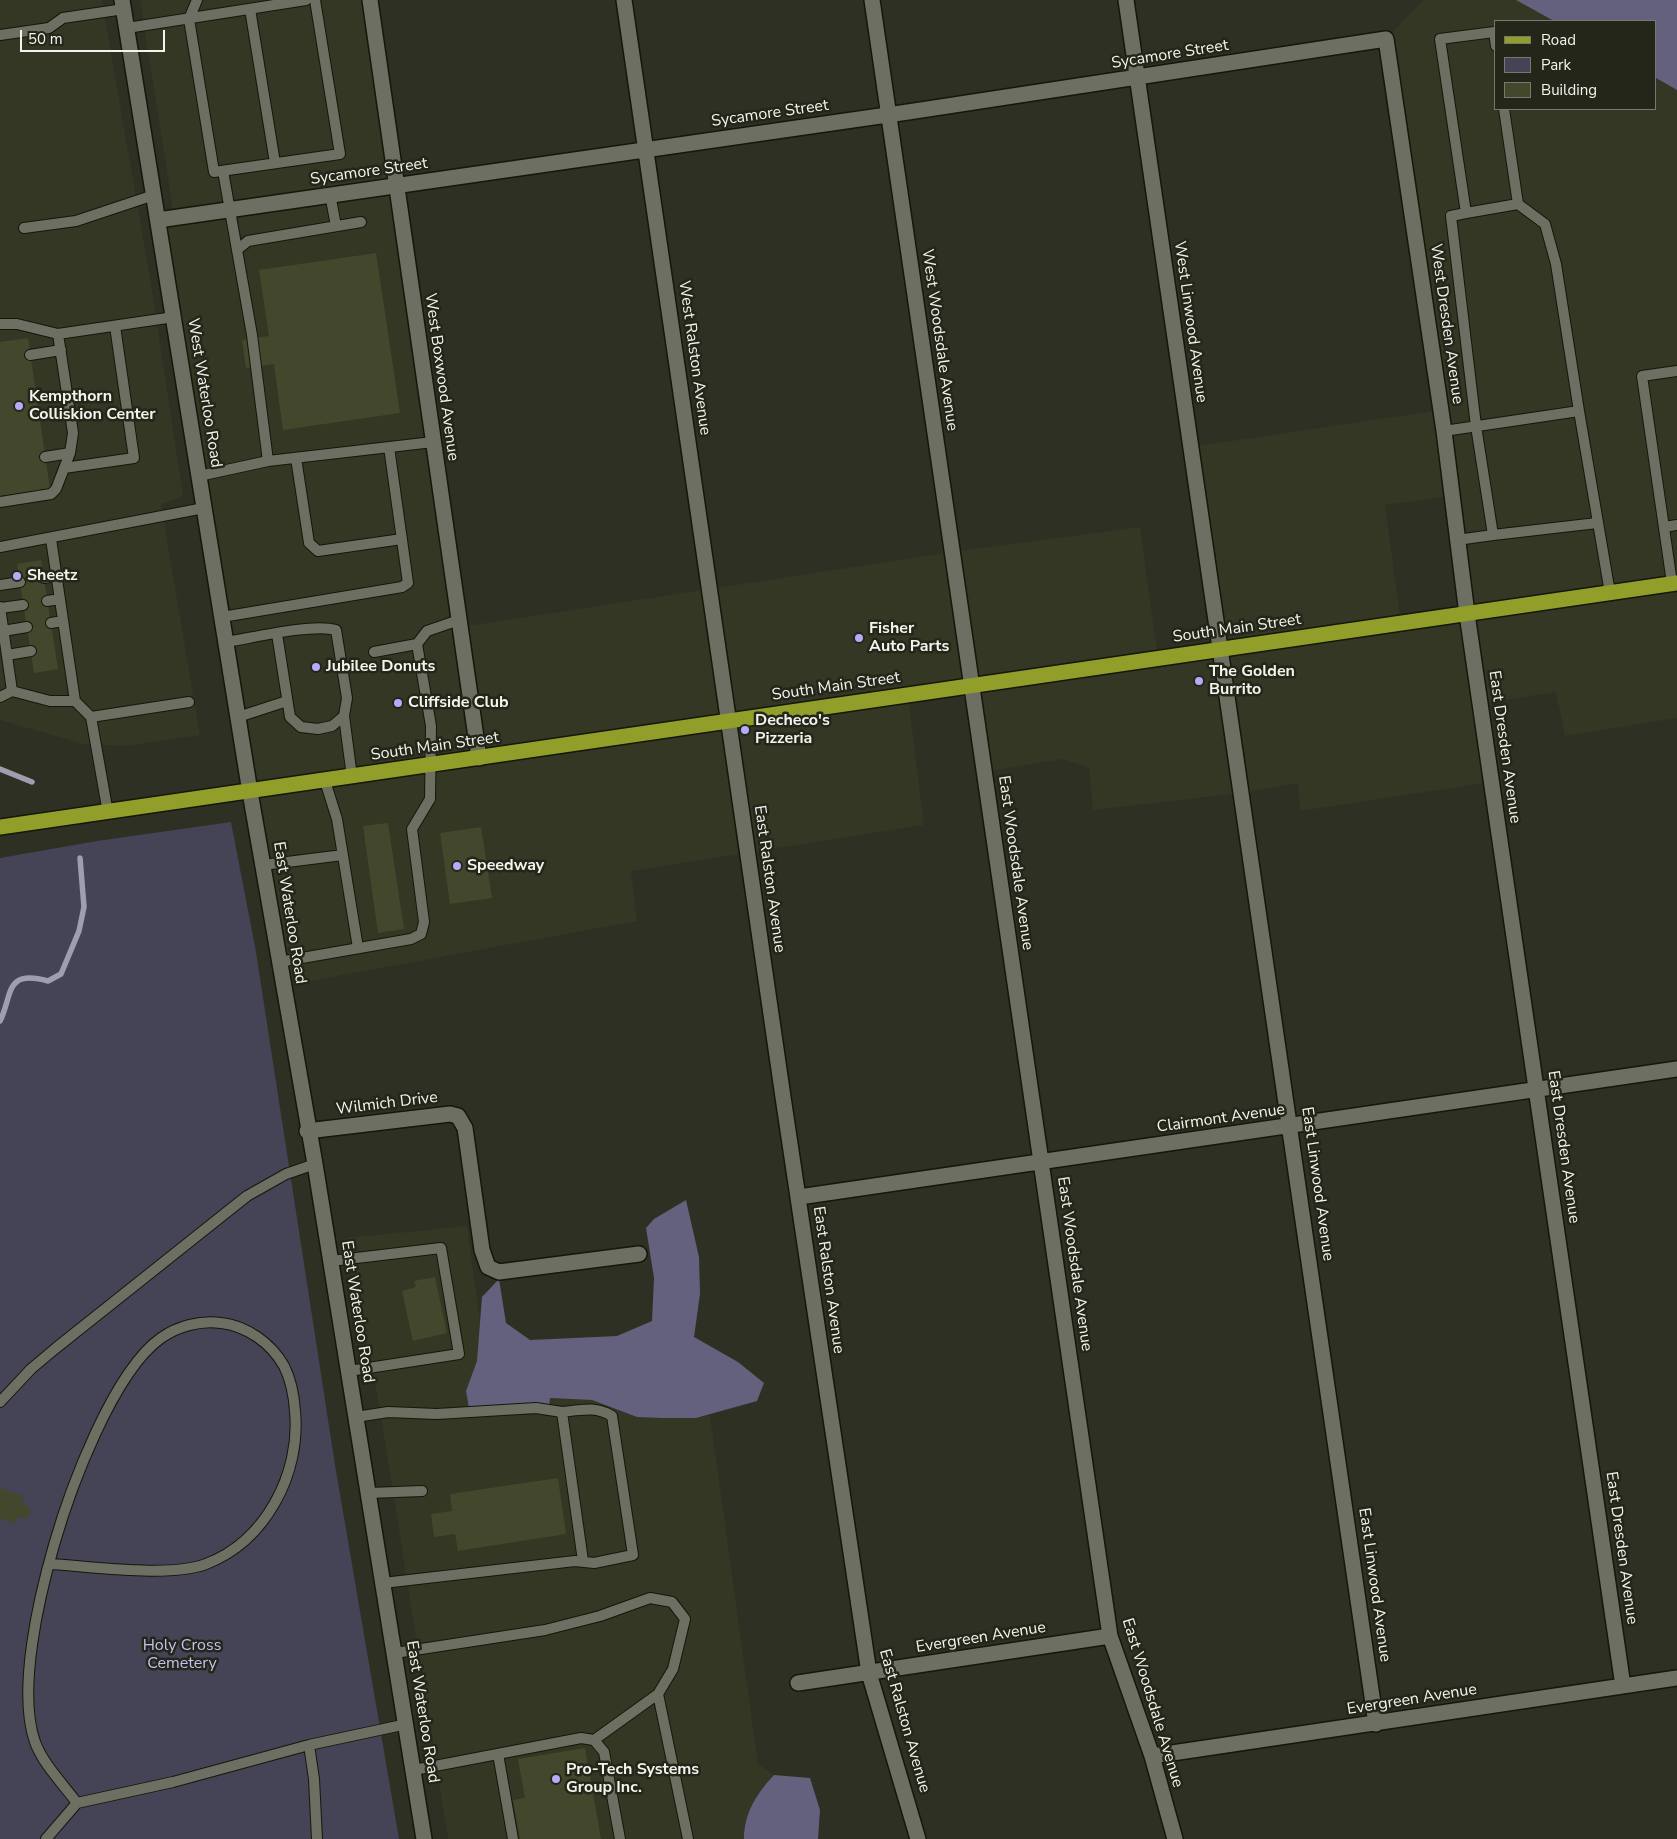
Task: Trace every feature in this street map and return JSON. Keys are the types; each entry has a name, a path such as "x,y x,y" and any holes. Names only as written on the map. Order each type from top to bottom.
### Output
{"main road":[{"name":"South Main Street","path":"0,827 108,813 728,720 1675,583"}],"street":[{"name":"West Boxwood Avenue","path":"370,0 479,758"},
{"name":"West Ralston Avenue","path":"624,0 728,720"},
{"name":"West Woodsdale Avenue","path":"872,0 971,686"},
{"name":"West Linwood Avenue","path":"1126,0 1220,650"},
{"name":"West Waterloo Road","path":"123,5 250,792"},
{"name":"Sycamore Street","path":"158,220 888,115 1386,39"},
{"name":"West Dresden Avenue","path":"1386,39 1444,431 1467,614"},
{"name":"East Dresden Avenue","path":"1467,614 1623,1686"},
{"name":"East Linwood Avenue","path":"1220,650 1291,1126 1376,1724"},
{"name":"East Woodsdale Avenue","path":"971,686 1110,1636 1152,1756 1175,1839"},
{"name":"East Ralston Avenue","path":"728,720 869,1673 918,1839"},
{"name":"East Waterloo Road","path":"250,792 307,1131 315,1164 407,1724 424,1839"},
{"name":"Clairmont Avenue","path":"799,1197 1677,1069"},
{"name":"Wilmich Drive","path":"307,1131 450,1114 458,1116 465,1128 482,1250 488,1267 499,1272 639,1254"},
{"name":"Evergreen Avenue","path":"798,1683 1110,1636"},
{"name":"Evergreen Avenue","path":"1152,1756 1677,1678"}],"lane":[{"path":"198,0 189,19 214,172 340,154 315,0"},
{"path":"127,28 250,9 281,2 306,0"},
{"path":"0,35 49,28 63,18 123,5"},
{"path":"250,9 275,163"},
{"path":"1466,213 1440,39 1494,32"},
{"path":"1504,110 1518,204 1545,224 1556,264 1610,593"},
{"path":"223,171 228,210 252,335 268,461"},
{"path":"330,194 336,226"},
{"path":"24,228 76,220 154,195"},
{"path":"1493,535 1476,426 1451,216 1518,204"},
{"path":"237,250 248,241 361,222"},
{"path":"0,324 17,324 58,334 174,317"},
{"path":"64,468 134,458 115,326"},
{"path":"0,502 51,494 56,489 70,453 73,433 58,334"},
{"path":"30,355 61,350"},
{"path":"1675,583 1664,527 1642,376 1677,371"},
{"path":"1444,431 1579,411"},
{"path":"199,476 268,461 433,442"},
{"path":"222,617 402,587 408,583 389,447"},
{"path":"45,457 70,453"},
{"path":"296,458 308,543 318,551 402,539"},
{"path":"0,547 51,539 204,508"},
{"path":"1457,540 1598,522"},
{"path":"1664,527 1677,525"},
{"path":"51,539 75,701 91,716 108,813"},
{"path":"44,578 56,576"},
{"path":"0,585 20,582"},
{"path":"47,601 60,600"},
{"path":"12,691 0,608 23,605"},
{"path":"374,652 417,644 427,631 459,620"},
{"path":"51,623 63,621"},
{"path":"3,631 27,627"},
{"path":"226,642 326,627 336,630 347,698 344,716 352,777"},
{"path":"277,634 290,717 301,727 318,729 332,726 344,716"},
{"path":"279,962 411,939 421,934 424,922 412,829 430,799 431,726 417,644"},
{"path":"55,647 66,646"},
{"path":"7,655 31,651"},
{"path":"0,697 12,691 50,701 75,701"},
{"path":"238,716 288,701"},
{"path":"91,716 190,702"},
{"path":"325,781 337,819 358,948"},
{"path":"263,865 343,855"},
{"path":"0,1402 31,1369 56,1348 247,1196 286,1174 315,1164"},
{"path":"331,1261 441,1248 459,1354 349,1371"},
{"path":"49,1564 182,1570 207,1564 244,1539 268,1515 284,1485 296,1444 296,1423 291,1383 285,1369 270,1347 254,1334 240,1327 212,1322 174,1330 150,1348 119,1390 79,1469 68,1497 49,1564 33,1644 28,1690 29,1716 35,1742 41,1755 76,1803"},
{"path":"356,1417 388,1412 437,1414 536,1408 562,1412 592,1409 604,1411 612,1416 633,1555 594,1562 583,1561 383,1583"},
{"path":"562,1412 583,1561"},
{"path":"369,1493 422,1491"},
{"path":"395,1653 545,1630 600,1616 650,1598 672,1602 685,1619 673,1669 658,1694 594,1740"},
{"path":"658,1694 688,1839"},
{"path":"46,1839 76,1803 173,1782 308,1745 407,1724"},
{"path":"414,1770 581,1738 594,1740 604,1752 620,1839"},
{"path":"308,1745 314,1779 317,1839"},
{"path":"498,1754 513,1839"}],"shaded area":[{"path":"0,0 102,0 152,290 183,496 161,504 200,735 125,746 83,744 0,720"},
{"path":"140,0 367,0 391,178 173,210"},
{"path":"1423,0 1516,0 1552,20 1494,20 1494,110 1657,110 1657,79 1677,90 1677,718 1565,736 1556,692 1480,704 1491,782 1300,811 1298,783 1241,793 1093,810 1089,768 1063,759 984,772 971,686 908,695 924,825 631,871 637,921 283,986 158,220 397,185 460,627 952,552 1140,527 1158,658 1220,650 1190,447 1441,410 1386,39","holes":["1451,496 1467,614 1401,624 1385,505"]},
{"path":"1516,0 1677,0 1677,90 1657,79 1657,20 1552,20"},
{"path":"686,1200 699,1257 700,1294 694,1337 738,1362 764,1383 757,1401 696,1418 637,1417 592,1400 550,1398 549,1408 469,1408 466,1391 477,1361 482,1297 499,1279 506,1323 530,1340 617,1336 652,1321 654,1278 646,1228 654,1219"},
{"path":"467,1226 485,1359 549,1408 549,1398 591,1400 637,1417 696,1418 710,1415 758,1764 774,1775 757,1794 744,1827 744,1839 448,1839 379,1404 346,1238"},
{"path":"774,1775 810,1778 820,1810 818,1839 744,1839 749,1812 757,1796"}],"green space":[{"name":"Holy Cross Cemetery","path":"231,822 256,952 335,1465 399,1839 0,1839 0,858 97,841"}],"building":[{"path":"376,253 400,413 283,430 274,364 246,368 242,340 269,336 259,270"},
{"name":"Kempthorn Colliskion Center","path":"28,338 50,489 0,496 0,342"},
{"path":"41,560 58,669 34,673 17,564"},
{"path":"388,823 404,929 378,933 363,826"},
{"path":"481,827 492,898 450,904 440,833"},
{"path":"435,1277 447,1333 413,1341 402,1291 416,1287 414,1281"},
{"path":"558,1478 566,1534 458,1551 455,1534 434,1537 431,1514 452,1511 450,1494"},
{"path":"0,1488 25,1497 22,1504 31,1509 27,1519 17,1517 15,1524 0,1518"},
{"name":"Pro-Tech Systems Group Inc.","path":"585,1748 601,1839 520,1839 513,1800 525,1798 518,1759"}],"waterway":[{"path":"0,769 32,782"},
{"path":"0,1021 12,987 17,982 34,978 48,981 61,974 79,931 84,907 80,858"}],"place":[{"name":"Kempthorn Colliskion Center","path":"19,406"},
{"name":"Sheetz","path":"17,576"},
{"name":"Fisher Auto Parts","path":"859,638"},
{"name":"Jubilee Donuts","path":"316,667"},
{"name":"The Golden Burrito","path":"1199,681"},
{"name":"Cliffside Club","path":"398,703"},
{"name":"Decheco's Pizzeria","path":"745,730"},
{"name":"Speedway","path":"457,866"},
{"name":"Pro-Tech Systems Group Inc.","path":"556,1779"}]}
